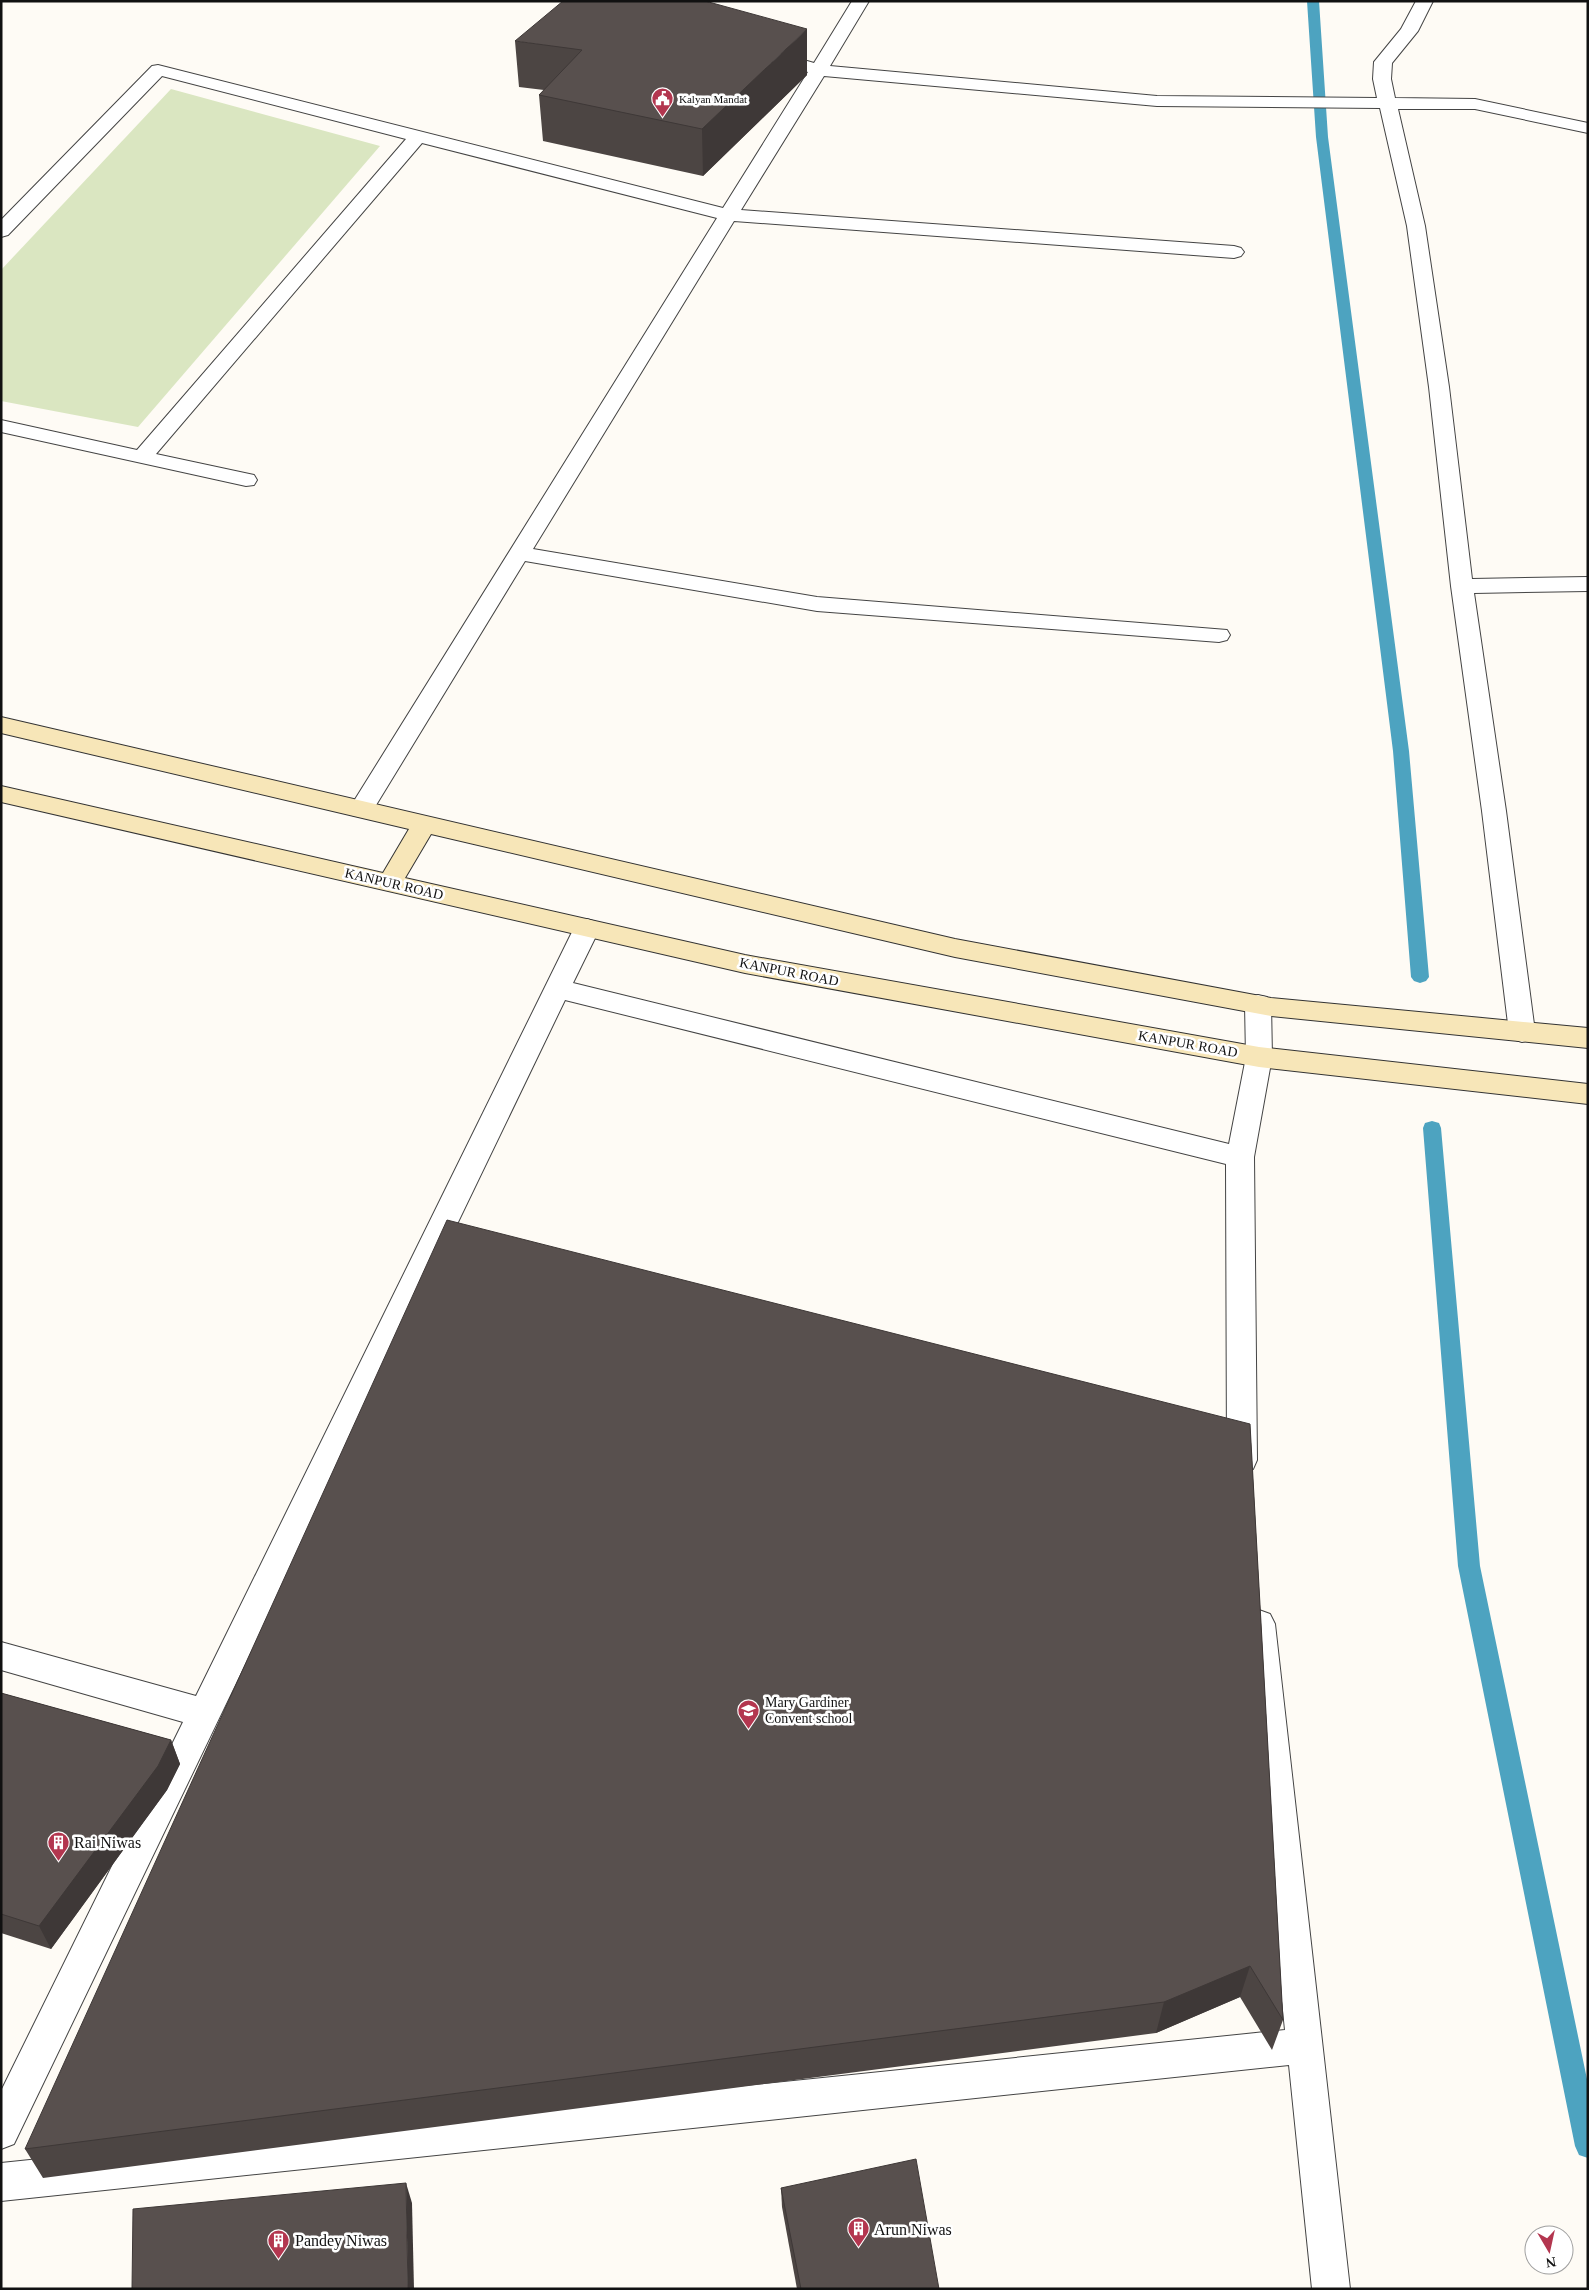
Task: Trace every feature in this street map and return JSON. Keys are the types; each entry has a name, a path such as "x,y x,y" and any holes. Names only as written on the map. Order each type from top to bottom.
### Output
{"street":[{"path":"362,809 861,1"},
{"path":"1425,1 1409,31 1383,62 1382,103 1416,226 1439,387 1462,586 1494,811 1522,1032"},
{"path":"752,50 819,70 1157,101 1475,104 1588,128"},
{"path":"1,231 158,70 728,215 1234,252"},
{"path":"142,457 418,136"},
{"path":"1,426 246,480"},
{"path":"520,554 817,604 1219,635"},
{"path":"1462,586 1588,584"},
{"path":"1,725 955,948 1258,1004 1588,1038"},
{"name":"KANPUR ROAD","path":"1,794 745,964 1259,1057 1588,1094"},
{"path":"389,883 424,824"},
{"path":"1,2132 204,1713 442,1255 558,989 587,928"},
{"path":"558,989 1240,1157"},
{"path":"1233,1469 1240,1157 1259,1057 1258,1004"},
{"path":"1256,1590 1331,2289"},
{"path":"1,1656 204,1713"},
{"path":"1,2182 1305,2046"}],"green space":[{"path":"171,89 380,146 138,427 1,401 1,270"}],"building":[{"path":"563,1 705,1 807,29 702,129 539,95 582,50 515,41"},
{"name":"Mary Gardiner Convent school","path":"447,1220 1250,1424 1283,2020 1250,1966 1164,2002 25,2149"},
{"name":"Rai Niwas","path":"1,1693 171,1740 158,1766 39,1926 1,1914"},
{"name":"Arun Niwas","path":"916,2159 939,2289 801,2289 781,2188"},
{"name":"Pandey Niwas","path":"406,2183 408,2289 132,2289 133,2209"}],"waterway":[{"path":"1313,1 1322,137 1401,751 1420,977"},
{"path":"1432,1128 1469,1566 1588,2146"}],"place":[{"name":"Kalyan Mandat","path":"663,118"},
{"name":"Mary Gardiner Convent school","path":"749,1729"},
{"name":"Rai Niwas","path":"58,1861"},
{"name":"Arun Niwas","path":"858,2248"},
{"name":"Pandey Niwas","path":"279,2259"}]}
